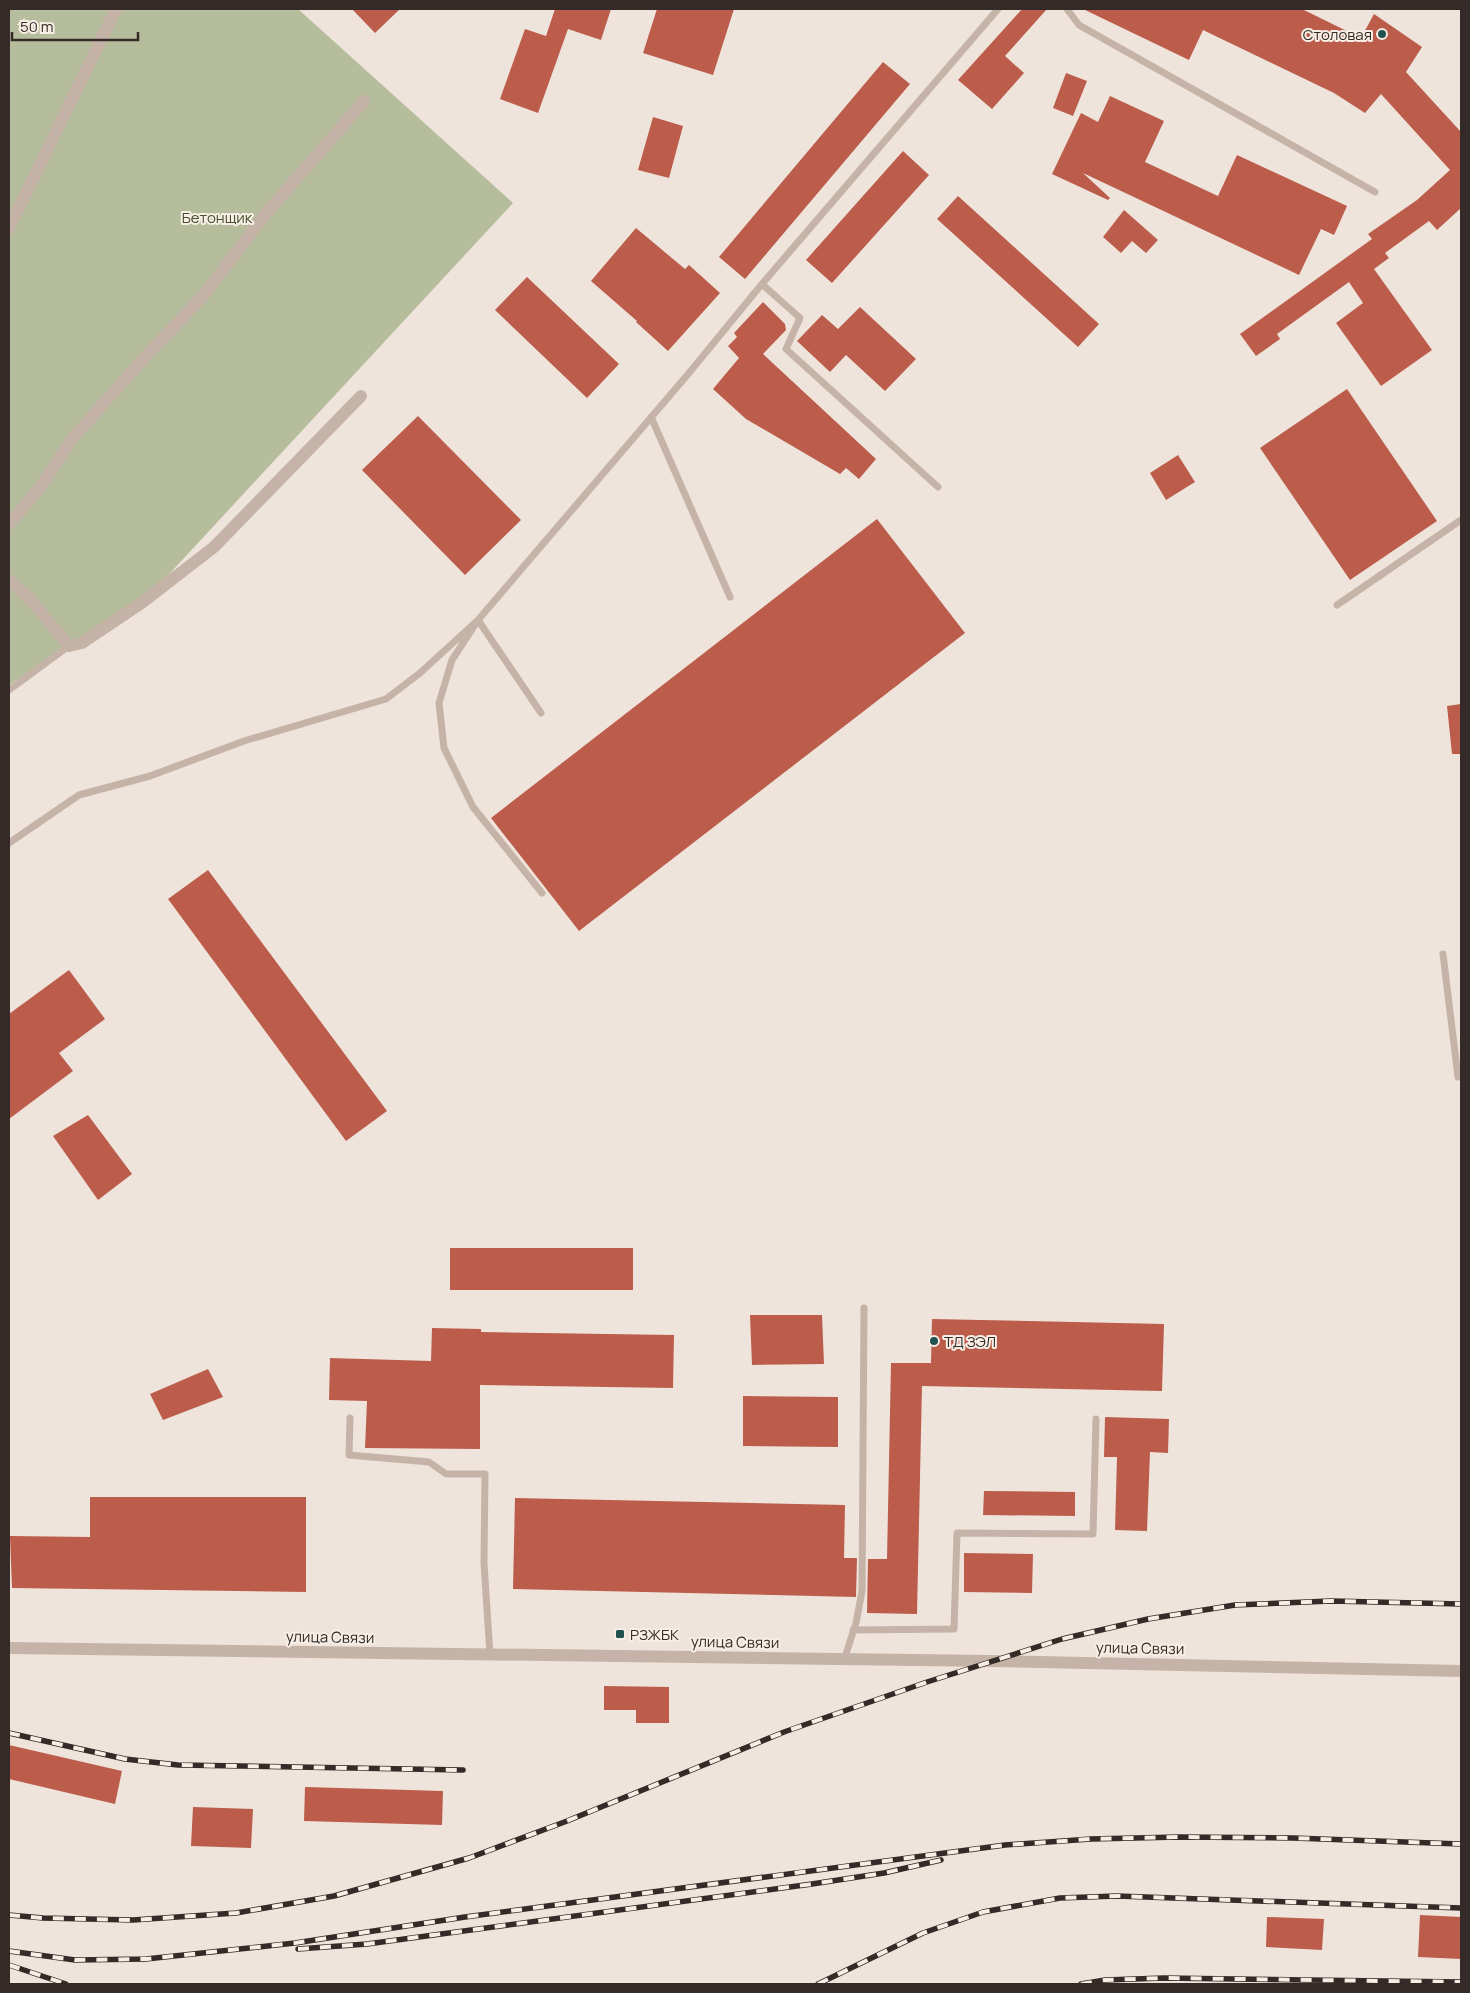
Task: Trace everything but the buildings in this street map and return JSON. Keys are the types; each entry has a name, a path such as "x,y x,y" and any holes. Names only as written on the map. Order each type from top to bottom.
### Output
{"street":[{"path":"9,228 116,9"},
{"path":"9,524 42,485 72,440 146,356 203,296 264,216 364,101"},
{"path":"9,580 30,599 70,646 82,643 143,602 214,547 361,396"},
{"name":"улица Связи","path":"9,1648 1461,1671"}],"lane":[{"path":"542,893 473,807 444,748 439,703 452,660 478,620 998,9"},
{"path":"1067,9 1079,24 1375,192"},
{"path":"762,284 800,318 786,348 938,488"},
{"path":"651,416 730,597"},
{"path":"1337,605 1461,520"},
{"path":"478,620 541,713"},
{"path":"9,843 79,795 150,776 244,741 386,699 420,673 478,620"},
{"path":"9,690 70,646"},
{"path":"1443,954 1458,1077 1461,1077"},
{"path":"844,1660 854,1630 862,1591 864,1308"},
{"path":"350,1418 348,1455 429,1462 446,1474 485,1474 484,1563 490,1655"},
{"path":"854,1630 954,1629 957,1533 1093,1534 1096,1419"}],"green space":[{"name":"Бетонщик","path":"9,9 298,9 513,203 147,598 9,685"}],"railway":[{"path":"9,1915 43,1918 133,1920 236,1913 334,1896 469,1858 567,1821 784,1732 927,1682 1062,1639 1148,1619 1235,1605 1331,1601 1461,1604"},
{"path":"9,1733 125,1759 178,1765 463,1770"},
{"path":"9,1951 75,1960 146,1959 295,1943 465,1917 1005,1845 1091,1839 1179,1837 1293,1838 1461,1844"},
{"path":"298,1949 367,1944 812,1884 884,1873 941,1860"},
{"path":"818,1984 923,1933 983,1912 1060,1898 1117,1896 1461,1908"},
{"path":"9,1965 66,1984"},
{"path":"1081,1984 1105,1980 1164,1978 1461,1982"}],"place":[{"name":"Столовая","path":"1382,34"},
{"name":"ТД ЗЭЛ","path":"934,1341"},
{"name":"РЗЖБК","path":"620,1634"}]}
